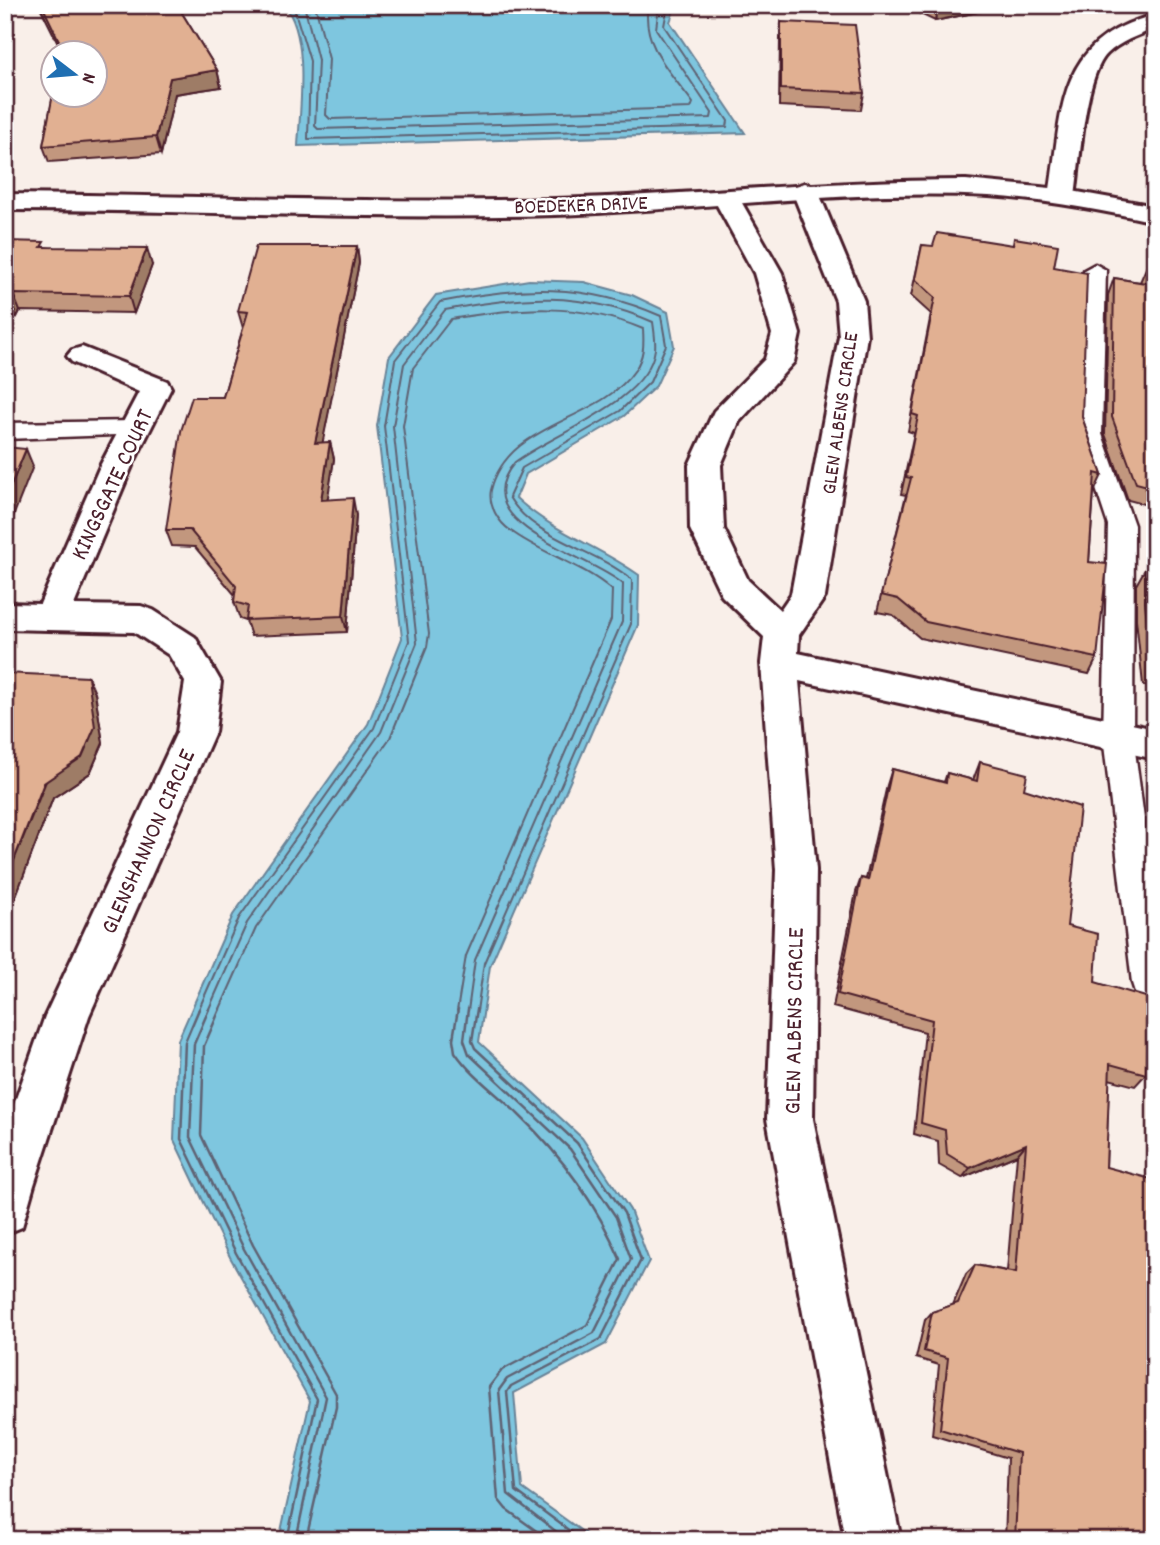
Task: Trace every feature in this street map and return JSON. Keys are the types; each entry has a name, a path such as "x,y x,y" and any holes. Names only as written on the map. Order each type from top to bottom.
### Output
{"street":[{"path":"1062,197 1080,85 1095,53 1112,39 1155,21"},
{"name":"BOEDEKER DRIVE","path":"5,202 477,208 805,191 967,188 1062,197 1155,214"},
{"name":"GLEN ALBENS CIRCLE","path":"805,191 850,301 853,336 808,597 780,648 796,870 790,1119 873,1540"},
{"path":"725,196 768,273 786,334 779,362 725,418 705,465 707,529 734,587 780,648 1155,744"},
{"name":"KINGSGATE COURT","path":"52,616 116,466 156,388 82,356"},
{"name":"GLENSHANNON CIRCLE","path":"5,616 141,619 182,646 203,682 196,732 67,1016 10,1185 5,1210"}],"lane":[{"path":"1095,270 1090,435 1121,525 1118,736 1149,983 1155,1006"},
{"path":"5,430 135,429"}],"water":[{"path":"284,5 676,5 670,22 745,133 298,146 302,72 297,34"},
{"path":"529,280 584,282 632,295 668,312 674,346 656,386 624,416 526,474 516,498 560,530 639,575 638,625 490,966 479,1042 582,1138 630,1210 649,1261 606,1344 514,1393 522,1488 594,1540 279,1540 310,1401 230,1257 174,1140 178,1040 233,915 368,724 402,638 377,426 389,357 436,295"}],"building":[{"path":"42,5 177,5 217,70 170,78 156,137 43,146 50,108 108,108 108,38 58,38"},
{"path":"781,22 855,25 864,93 781,89"},
{"path":"937,233 1013,245 1014,238 1058,245 1054,267 1087,273 1082,417 1102,475 1095,473 1089,562 1107,564 1097,658 926,622 898,599 881,595 911,478 906,477 918,416 912,414 935,297 915,279 922,245 933,246"},
{"path":"5,241 44,242 41,247 147,248 129,296 13,294 10,300 5,299"},
{"path":"256,246 357,246 315,443 330,442 321,500 353,498 343,616 246,620 248,606 234,602 236,586 190,530 166,530 181,431 192,397 223,397 248,312 238,311"},
{"path":"1147,266 1155,268 1155,488 1136,483 1112,417 1114,278 1146,283"},
{"path":"5,447 26,449 5,500"},
{"path":"1145,569 1155,570 1155,670 1152,669 1145,603"},
{"path":"5,673 88,677 95,727 82,757 44,783 5,883"},
{"path":"980,762 1027,774 1024,789 1080,807 1067,926 1098,934 1095,982 1149,998 1146,1074 1110,1064 1106,1167 1155,1180 1155,1540 1015,1540 1019,1453 940,1429 948,1358 924,1351 932,1312 958,1303 975,1265 1016,1273 1026,1144 970,1168 947,1154 945,1130 921,1123 932,1020 838,994 861,878 868,880 892,769 946,783 947,773 977,781"}]}
